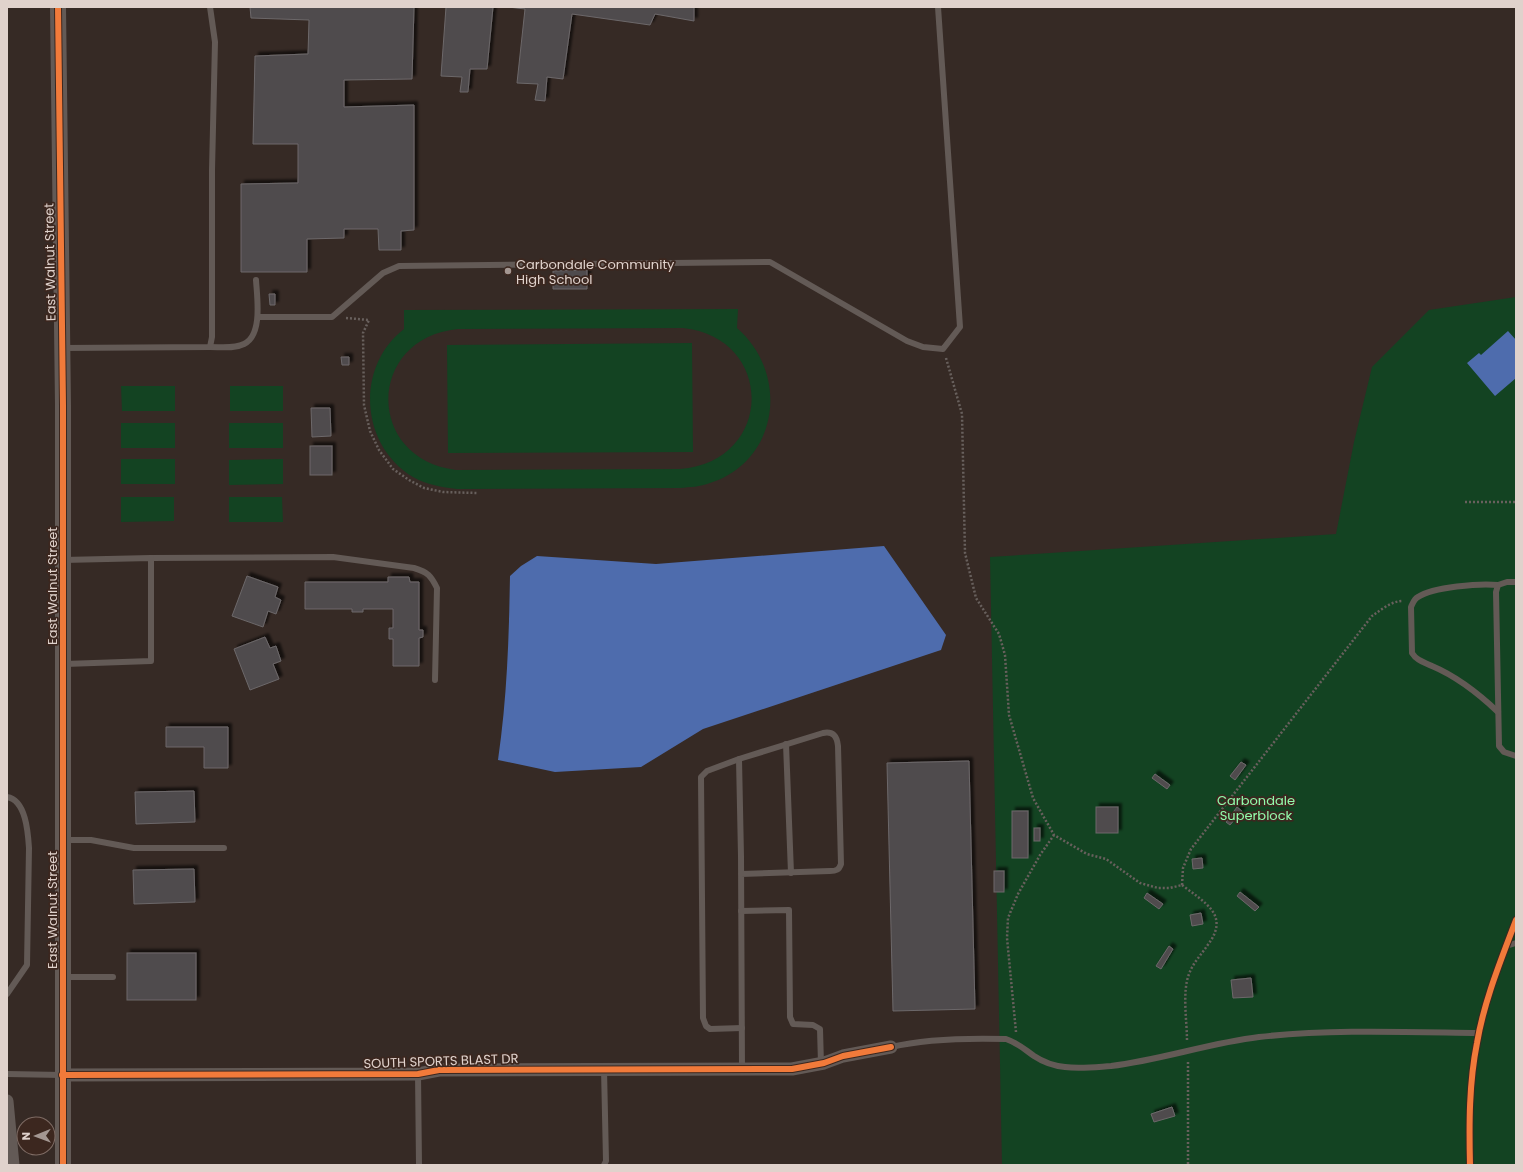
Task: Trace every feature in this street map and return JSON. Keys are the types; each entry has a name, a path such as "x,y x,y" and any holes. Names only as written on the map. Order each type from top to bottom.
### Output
{"street":[{"name":"East Walnut Street","path":"58,7 63,560 63,1165"},
{"name":"SOUTH SPORTS BLAST DR","path":"62,1075 418,1074 439,1070 792,1069 821,1064 843,1056 891,1047"},
{"path":"7,1102 13,1165"}],"lane":[{"path":"210,7 216,42 212,170 212,337 210,347"},
{"path":"258,317 332,317 383,273 399,266 770,262 907,341 923,347 943,349 960,326 938,7"},
{"path":"62,348 234,347 245,344 255,334 258,317 256,280"},
{"path":"63,560 333,557 414,568 426,572 433,579 437,588 435,680"},
{"path":"63,664 151,661 151,558"},
{"path":"1498,712 1481,695 1466,684 1446,672 1416,659 1412,653 1411,607 1419,596 1449,587 1491,584 1498,585 1507,582 1516,582"},
{"path":"1498,585 1496,592 1498,746 1504,752 1516,756"},
{"path":"741,874 836,871 839,869 841,864 838,746 837,739 833,734 828,732 739,759 706,771 701,777 704,1023 710,1028 742,1028"},
{"path":"786,744 791,873"},
{"path":"739,759 742,1069"},
{"path":"7,797 19,806 25,817 28,830 29,848 27,965 7,994"},
{"path":"63,840 90,840 134,848 224,848"},
{"path":"741,911 789,910 790,1018 794,1024 813,1025 820,1028 821,1064"},
{"path":"1470,1165 1471,1085 1479,1033 1489,995 1516,920"},
{"path":"1506,946 1516,943"},
{"path":"62,977 113,977"},
{"path":"891,1047 903,1044 932,1041 991,1038 1006,1039 1017,1043 1035,1057 1052,1064 1066,1067 1097,1067 1133,1063 1257,1037 1290,1034 1322,1032 1479,1033"},
{"path":"604,1069 606,1161 604,1165"},
{"path":"7,1074 62,1075"},
{"path":"418,1074 419,1165"}],"path":[{"path":"332,317 369,320 363,333 364,405 370,431 379,450 394,469 408,480 424,488 443,492 478,493"},
{"path":"943,349 962,414 965,553 976,598 1000,634 1005,655 1009,715 1033,798 1054,835 1087,854 1106,859 1140,883 1158,888 1170,888 1182,885"},
{"path":"1465,502 1516,502"},
{"path":"1182,885 1183,868 1191,849 1372,616 1398,601 1414,601"},
{"path":"1017,1043 1006,938 1008,918 1018,894 1040,855 1054,835"},
{"path":"1182,885 1208,906 1215,915 1218,926 1214,938 1194,963 1189,975 1186,989 1188,1051 1188,1165"}],"green space":[{"name":"Carbondale Superblock","path":"1516,297 1516,1165 1002,1165 990,557 1336,534 1354,442 1372,367 1429,310"},
{"path":"738,309 737,328 754,347 765,369 770,391 769,414 763,436 751,456 733,472 710,483 695,487 457,489 429,484 413,477 395,463 382,446 374,426 370,405 371,384 377,364 388,345 404,329 404,310","holes":["683,328 713,337 735,353 748,375 752,400 747,424 733,445 711,461 680,469 456,470 426,461 405,445 392,423 388,399 393,375 406,353 428,337 458,329"]},
{"path":"692,343 693,452 448,453 447,345"},
{"path":"121,386 175,386 175,411 122,411"},
{"path":"230,386 283,386 283,411 230,411"},
{"path":"121,423 175,423 175,448 121,448"},
{"path":"229,423 283,423 283,448 229,448"},
{"path":"121,459 175,459 175,484 121,484"},
{"path":"283,459 283,484 229,485 229,460"},
{"path":"121,497 174,497 174,521 121,522"},
{"path":"229,497 282,497 283,522 229,522"}],"water":[{"path":"1508,331 1516,340 1516,378 1495,396 1467,363 1479,353 1481,355"},
{"path":"884,546 946,635 941,650 703,729 641,767 555,772 498,760 504,714 507,668 510,576 521,566 537,556 656,564"}],"building":[{"path":"250,7 414,7 412,79 344,80 344,107 414,105 414,230 401,231 401,250 379,250 378,229 344,229 344,238 307,239 307,272 241,272 241,184 298,183 298,144 253,144 255,56 308,54 309,20 251,18"},
{"path":"446,7 493,7 487,69 470,69 468,92 460,92 462,77 441,76"},
{"path":"508,7 694,7 694,21 655,14 650,25 572,14 563,79 547,77 545,101 535,100 538,84 517,83 525,9"},
{"path":"587,270 587,289 553,289 553,271"},
{"path":"269,294 275,294 275,305 270,305"},
{"path":"341,357 349,357 349,365 342,365"},
{"path":"311,408 330,408 331,436 312,437"},
{"path":"310,446 332,446 332,475 310,475"},
{"path":"247,576 278,587 275,597 281,600 276,614 268,611 263,627 232,616"},
{"path":"388,577 409,577 410,582 419,582 419,630 423,630 423,637 419,638 419,666 393,666 393,639 389,639 389,628 393,628 393,609 363,609 363,612 352,612 352,609 305,609 305,582 388,582"},
{"path":"265,637 270,648 276,646 281,661 273,664 279,679 250,690 234,649"},
{"path":"166,727 228,727 228,768 204,768 204,747 166,747"},
{"path":"969,761 975,1009 893,1011 887,763"},
{"path":"1241,762 1246,765 1235,780 1230,776"},
{"path":"1155,774 1170,785 1167,789 1152,778"},
{"path":"194,791 195,822 136,824 135,792"},
{"path":"1096,807 1118,807 1118,833 1096,833"},
{"path":"1237,807 1242,811 1230,825 1226,822"},
{"path":"1012,811 1028,811 1028,858 1012,858"},
{"path":"1034,828 1040,828 1040,841 1034,841"},
{"path":"1202,858 1203,868 1193,869 1192,859"},
{"path":"194,869 195,902 134,904 133,870"},
{"path":"994,871 1004,871 1004,892 994,892"},
{"path":"1240,892 1259,907 1255,911 1237,896"},
{"path":"1147,893 1163,904 1159,909 1144,898"},
{"path":"1201,913 1203,924 1192,926 1190,915"},
{"path":"1169,946 1173,949 1161,969 1156,966"},
{"path":"127,953 196,953 196,1000 127,1000"},
{"path":"1251,978 1253,997 1233,998 1231,980"},
{"path":"1172,1107 1175,1116 1154,1122 1151,1114"}],"cycle path":[{"path":"58,7 63,405 63,1165"},
{"path":"1470,1165 1470,1104 1474,1058 1488,996 1516,920"},
{"path":"62,1075 418,1074 439,1070 792,1069 824,1063 843,1056 891,1047"}],"place":[{"name":"Carbondale Community High School","path":"508,271"}]}
